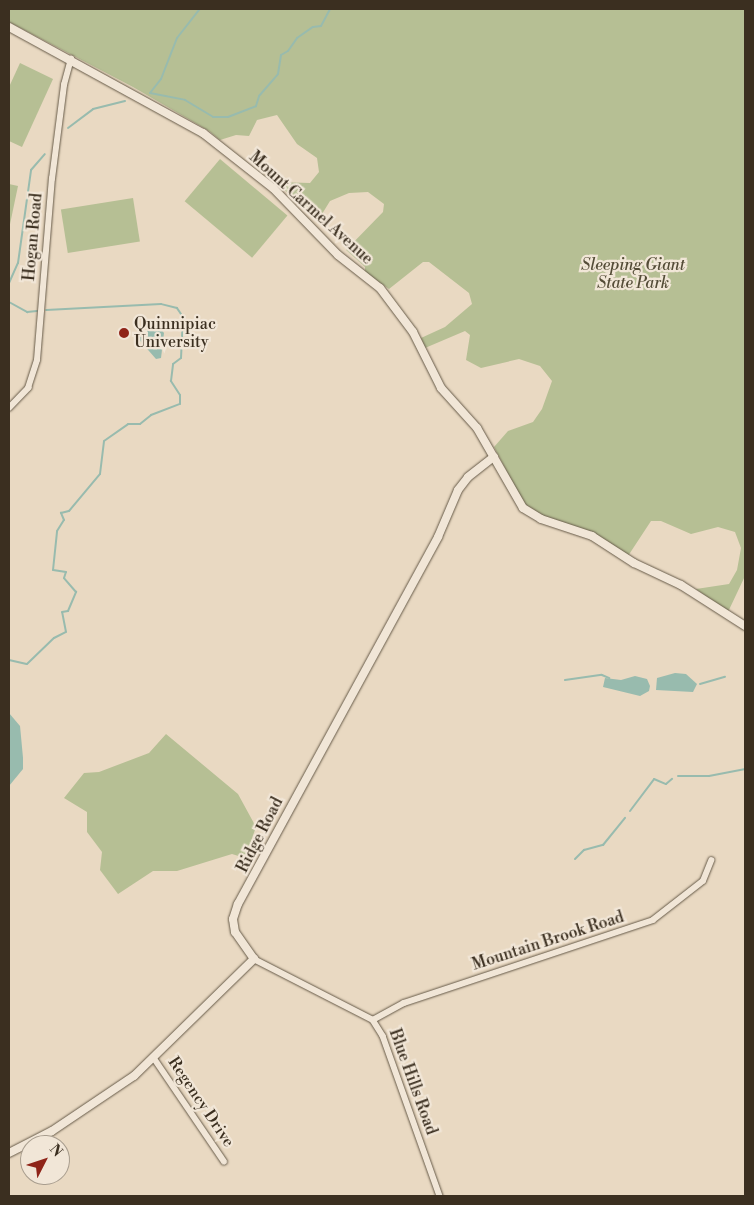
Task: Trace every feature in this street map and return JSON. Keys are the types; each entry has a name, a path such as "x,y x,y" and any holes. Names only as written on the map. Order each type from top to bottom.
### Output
{"main road":[{"name":"Mount Carmel Avenue","path":"9,27 71,59 214,140 273,188 338,255 380,288 413,332 441,388 477,428 517,500 527,511 598,539 634,563 681,585 745,626"},
{"name":"Ridge Road","path":"254,959 235,932 233,919 238,904 438,537 458,490 468,477 494,457"},
{"path":"9,1153 52,1131 116,1089 154,1058 254,959"}],"street":[{"name":"Hogan Road","path":"9,408 28,388 37,360 51,186 64,85 71,59"},
{"name":"Mountain Brook Road","path":"373,1020 404,1003 653,920 703,881 711,861"},
{"name":"Blue Hills Road","path":"254,959 373,1020 383,1036 440,1196"},
{"name":"Regency Drive","path":"154,1058 224,1162"}],"green space":[{"name":"Sleeping Giant State Park","path":"9,9 745,9 745,576 728,612 696,589 729,584 737,570 741,548 735,532 718,527 691,534 661,521 651,521 628,556 594,533 538,514 525,506 494,447 508,431 533,422 542,409 552,381 540,366 519,359 481,368 466,360 470,335 465,331 425,348 421,338 445,327 472,304 469,293 429,262 423,262 389,289 365,272 365,267 346,250 383,212 384,204 368,192 349,193 330,201 322,214 315,218 276,182 310,183 319,172 317,158 297,144 277,115 257,120 249,136 236,135 220,140 209,131 133,87 9,22"},
{"path":"20,63 53,79 22,147 9,141 9,87"},
{"path":"220,159 287,216 252,258 185,201"},
{"path":"9,184 18,186 9,229"},
{"path":"133,198 140,241 68,253 61,209"},
{"path":"166,734 238,794 256,827 245,858 232,854 177,871 153,871 118,894 100,870 102,852 87,832 87,812 64,798 84,773 99,772 149,753"}],"shaded area":[{"path":"159,327 164,333 161,358 156,359 135,335"},
{"path":"675,673 686,674 697,684 693,692 656,690 657,678"},
{"path":"635,676 647,679 650,686 649,691 640,696 603,687 605,678 621,680"},
{"path":"9,713 20,726 23,769 9,786"}],"waterway":[{"path":"150,93 161,79 177,38 200,9"},
{"path":"150,93 185,100 213,117 228,117 256,106 259,96 278,74 281,55 288,51 297,38 313,27 321,26 330,9"},
{"path":"68,128 93,109 125,101"},
{"path":"9,283 18,263 31,170 45,154"},
{"path":"9,302 27,312 37,311"},
{"path":"9,660 27,664 54,638 66,632 62,612 68,611 76,592 64,578 66,572 53,570 57,531 64,520 61,513 69,511 100,474 104,441 128,424 140,424 151,415 180,404 180,395 171,381 173,364 181,358 183,317 177,308 161,304 46,310"},
{"path":"565,680 602,675 609,678"},
{"path":"700,684 725,677"},
{"path":"678,776 709,776 745,769"},
{"path":"630,811 654,779 666,784 672,779"},
{"path":"575,859 584,850 603,845 625,818"}],"place":[{"name":"Quinnipiac University","path":"124,333"}]}
